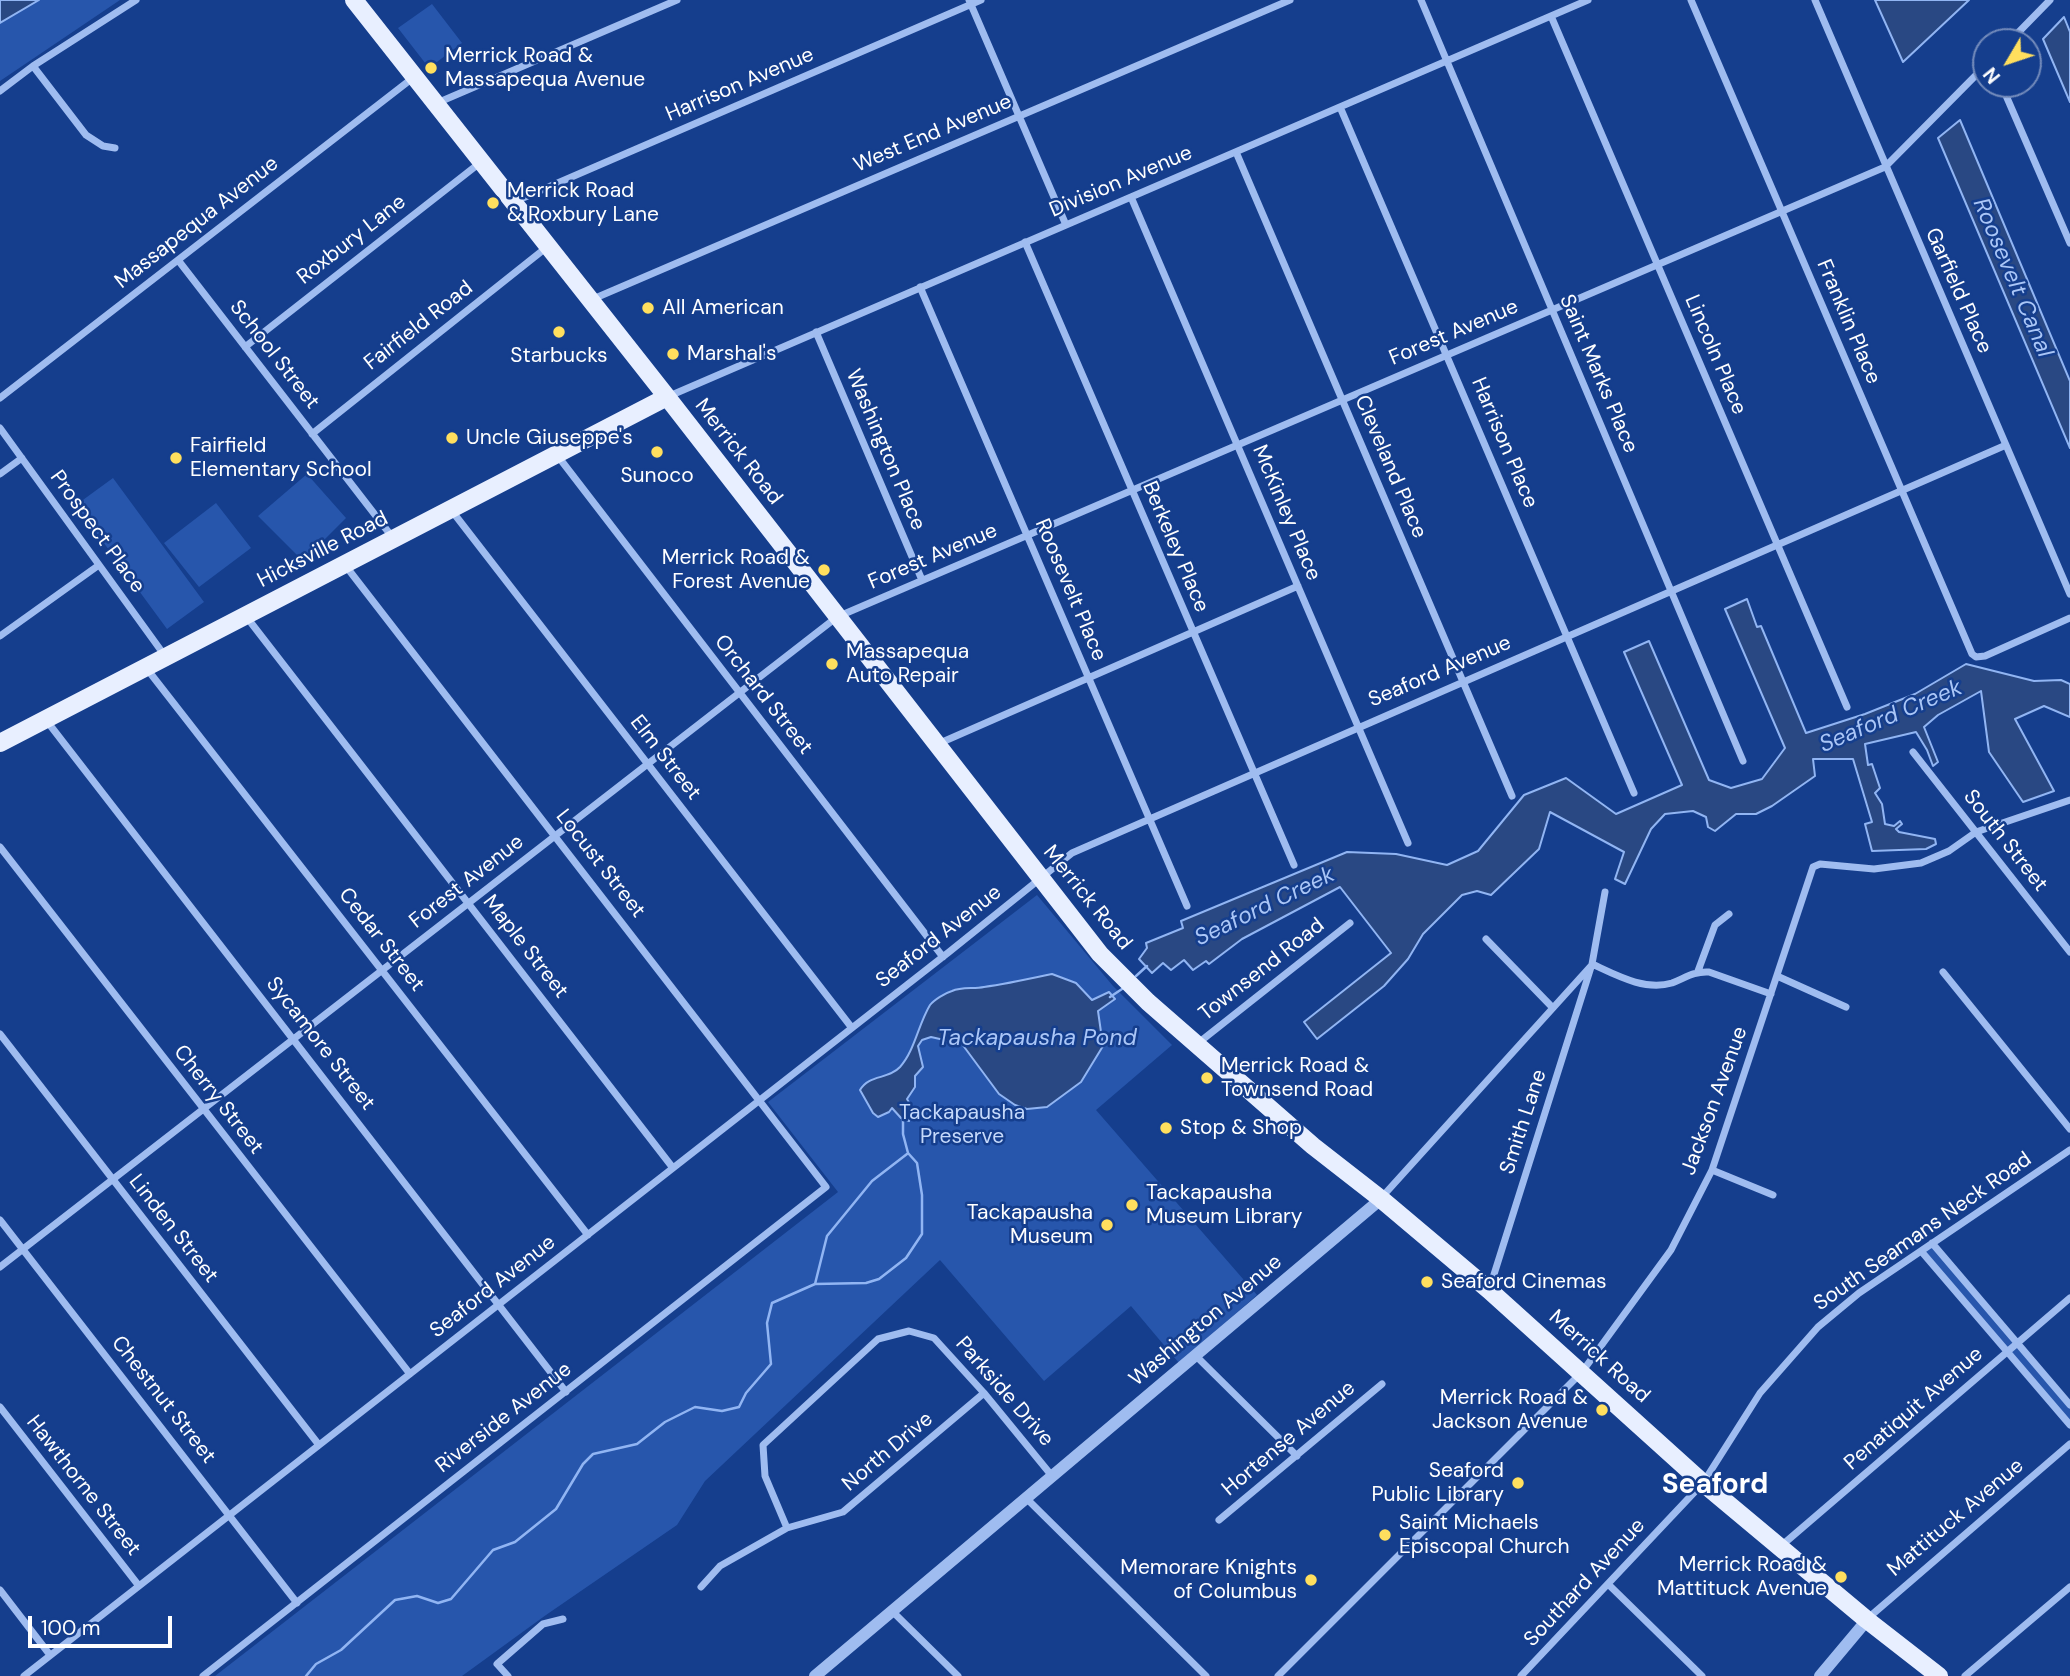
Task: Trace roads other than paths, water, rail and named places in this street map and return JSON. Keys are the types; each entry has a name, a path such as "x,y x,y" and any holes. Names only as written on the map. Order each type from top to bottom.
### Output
{"main road":[{"name":"Merrick Road","path":"354,0 1100,954 1196,1044 1313,1146 1489,1290 1703,1483 1867,1620 1939,1676"},
{"name":"Hicksville Road","path":"0,743 667,397"}],"street":[{"path":"0,91 33,66 136,0"},
{"path":"436,103 677,0"},
{"name":"Harrison Avenue","path":"513,202 970,2 981,0"},
{"name":"West End Avenue","path":"591,300 1290,0"},
{"name":"Saint Marks Place","path":"1421,0 1743,761"},
{"name":"Division Avenue","path":"667,397 1588,0"},
{"name":"Franklin Place","path":"1691,0 1969,649 1976,657 1986,656 2070,618"},
{"name":"Garfield Place","path":"1815,0 2070,594"},
{"path":"2023,28 2050,0"},
{"path":"970,2 1066,225"},
{"name":"Lincoln Place","path":"1550,16 1847,707"},
{"path":"33,66 86,135 103,146 115,148"},
{"name":"Massapequa Avenue","path":"0,398 415,76"},
{"name":"Forest Avenue","path":"0,1267 837,617 1885,167 1972,79"},
{"path":"2007,98 2070,243"},
{"name":"Harrison Place","path":"1340,107 1634,793"},
{"name":"Cleveland Place","path":"1236,152 1512,796"},
{"name":"Roxbury Lane","path":"245,347 482,162"},
{"name":"McKinley Place","path":"1130,197 1408,843"},
{"name":"Berkeley Place","path":"1025,242 1294,865"},
{"name":"Fairfield Road","path":"312,434 548,246"},
{"name":"School Street","path":"178,260 393,539"},
{"name":"Roosevelt Place","path":"920,287 1187,906"},
{"name":"Washington Place","path":"816,332 922,580"},
{"name":"Prospect Place","path":"0,428 166,657"},
{"name":"Seaford Avenue","path":"23,1676 1078,849 2006,445"},
{"name":"Orchard Street","path":"556,454 943,957"},
{"path":"0,474 22,458"},
{"name":"Elm Street","path":"451,509 852,1028"},
{"name":"Locust Street","path":"345,564 826,1186"},
{"path":"0,636 100,565"},
{"path":"937,745 1298,586"},
{"name":"Maple Street","path":"245,615 673,1168"},
{"name":"Cedar Street","path":"146,667 587,1235"},
{"name":"Sycamore Street","path":"45,719 566,1392"},
{"name":"South Street","path":"1913,752 2070,952"},
{"name":"Jackson Avenue","path":"1278,1676 1582,1372 1671,1250 1712,1170 1816,865 1874,869 1922,863 1949,851 1976,832 2070,800"},
{"name":"Cherry Street","path":"0,847 410,1374"},
{"name":"Smith Lane","path":"1489,1290 1592,964 1605,892"},
{"path":"1698,971 1715,925 1729,914"},
{"name":"Townsend Road","path":"1196,1044 1350,923"},
{"path":"1486,939 1552,1007"},
{"path":"1592,964 1627,980 1648,985 1671,983 1698,971 1709,972 1771,994"},
{"name":"Washington Avenue","path":"815,1676 1381,1199 1592,964"},
{"path":"1943,972 2070,1129"},
{"path":"1777,976 1846,1007"},
{"name":"Linden Street","path":"0,1034 318,1445"},
{"name":"South Seamans Neck Road","path":"1703,1483 1760,1393 1818,1327 1859,1293 2070,1150"},
{"path":"1712,1170 1773,1195"},
{"name":"Riverside Avenue","path":"203,1676 826,1186"},
{"name":"Chestnut Street","path":"0,1220 297,1602"},
{"path":"1932,1243 2070,1405"},
{"path":"1921,1251 2070,1425"},
{"name":"Penatiquit Avenue","path":"1781,1546 2070,1298"},
{"name":"Parkside Drive","path":"787,1528 765,1476 763,1445 878,1339 909,1331 934,1338 1052,1476"},
{"path":"1195,1355 1297,1456"},
{"name":"Hortense Avenue","path":"1219,1520 1382,1384"},
{"name":"North Drive","path":"701,1587 720,1566 787,1528 843,1512 984,1394"},
{"name":"Hawthorne Street","path":"0,1407 139,1586"},
{"name":"Mattituck Avenue","path":"1867,1620 1898,1590 2070,1444"},
{"name":"Southard Avenue","path":"1521,1676 1703,1483"},
{"path":"1026,1498 1206,1676"},
{"path":"1608,1584 1702,1676"},
{"path":"1965,1676 2070,1587"},
{"path":"0,1590 50,1655"},
{"path":"892,1611 958,1676"},
{"path":"508,1676 497,1664 543,1624 563,1619"},
{"path":"1820,1676 1867,1620"}],"water":[{"path":"0,0 39,0 0,23"},
{"path":"1875,0 1969,0 1903,62"},
{"path":"2064,17 2070,32 2070,102 2043,39"},
{"name":"Roosevelt Canal","path":"1960,120 2070,381 2070,448 1938,138"},
{"path":"1747,599 1757,627 1761,626 1806,733 1915,694 1966,664 2034,681 2061,680 2070,684 2070,717 2044,706 2015,719 2054,791 2023,802 1989,752 1981,691 1938,715 1924,727 1938,762 1933,766 1916,732 1865,744 1868,765 1872,764 1880,788 1875,793 1882,804 1885,824 1894,826 1900,821 1902,824 1896,829 1899,832 1935,839 1936,844 1926,849 1872,851 1865,824 1872,822 1853,759 1813,759 1815,776 1772,806 1756,814 1736,814 1715,831 1708,827 1706,817 1693,811 1665,814 1651,829 1625,884 1615,879 1624,852 1550,812 1539,849 1491,895 1477,891 1462,895 1423,934 1408,959 1384,986 1317,1039 1304,1022 1391,953 1340,887 1242,939 1209,964 1206,961 1193,970 1184,960 1171,970 1163,963 1152,973 1139,959 1147,948 1146,943 1183,928 1181,921 1347,852 1396,854 1447,865 1478,851 1524,795 1566,778 1616,814 1682,785 1624,652 1649,641 1709,780 1731,788 1762,779 1785,748 1725,609"},
{"name":"Tackapausha Pond","path":"1052,974 1076,983 1092,1000 1109,992 1115,999 1098,1011 1103,1046 1081,1082 1047,1107 1027,1109 1015,1105 999,1094 962,1044 931,1037 922,1040 918,1046 923,1067 915,1076 915,1087 907,1099 911,1110 909,1121 901,1118 892,1108 878,1117 873,1113 860,1090 868,1081 890,1074 900,1067 934,1001 956,990"}],"waterway":[{"name":"Seaford Creek","path":"1136,976 1147,966"},
{"name":"Seaford Creek","path":"1110,997 1122,989"},
{"name":"Seaford Creek","path":"306,1676 316,1664 341,1650 395,1600 417,1596 438,1603 451,1599 493,1550 515,1542 556,1509 583,1464 593,1454 637,1444 665,1422 695,1407 722,1411 739,1407 746,1393 771,1364 767,1323 772,1303 815,1284 866,1283 879,1279 906,1258 922,1234 922,1195 917,1163 908,1153 903,1134 903,1119"},
{"path":"815,1284 827,1236 872,1181 907,1154"}],"place":[{"name":"Merrick Road & Massapequa Avenue","path":"431,68"},
{"name":"Merrick Road & Roxbury Lane","path":"493,203"},
{"name":"All American","path":"648,308"},
{"name":"Starbucks","path":"559,332"},
{"name":"Marshal's","path":"673,354"},
{"name":"Uncle Giuseppe's","path":"452,438"},
{"name":"Sunoco","path":"657,452"},
{"name":"Fairfield Elementary School","path":"176,458"},
{"name":"Merrick Road & Forest Avenue","path":"824,570"},
{"name":"Massapequa Auto Repair","path":"832,664"},
{"name":"Merrick Road & Townsend Road","path":"1207,1078"},
{"name":"Stop & Shop","path":"1166,1128"},
{"name":"Tackapausha Museum Library","path":"1132,1205"},
{"name":"Tackapausha Museum","path":"1107,1225"},
{"name":"Seaford Cinemas","path":"1427,1282"},
{"name":"Merrick Road & Jackson Avenue","path":"1602,1410"},
{"name":"Seaford Public Library","path":"1518,1483"},
{"name":"Saint Michaels Episcopal Church","path":"1385,1535"},
{"name":"Merrick Road & Mattituck Avenue","path":"1841,1577"},
{"name":"Memorare Knights of Columbus","path":"1311,1580"}],"district":[{"name":"Seaford","path":"1715,1486"}],"park label":[{"name":"Tackapausha Preserve","path":"962,1125"}]}
